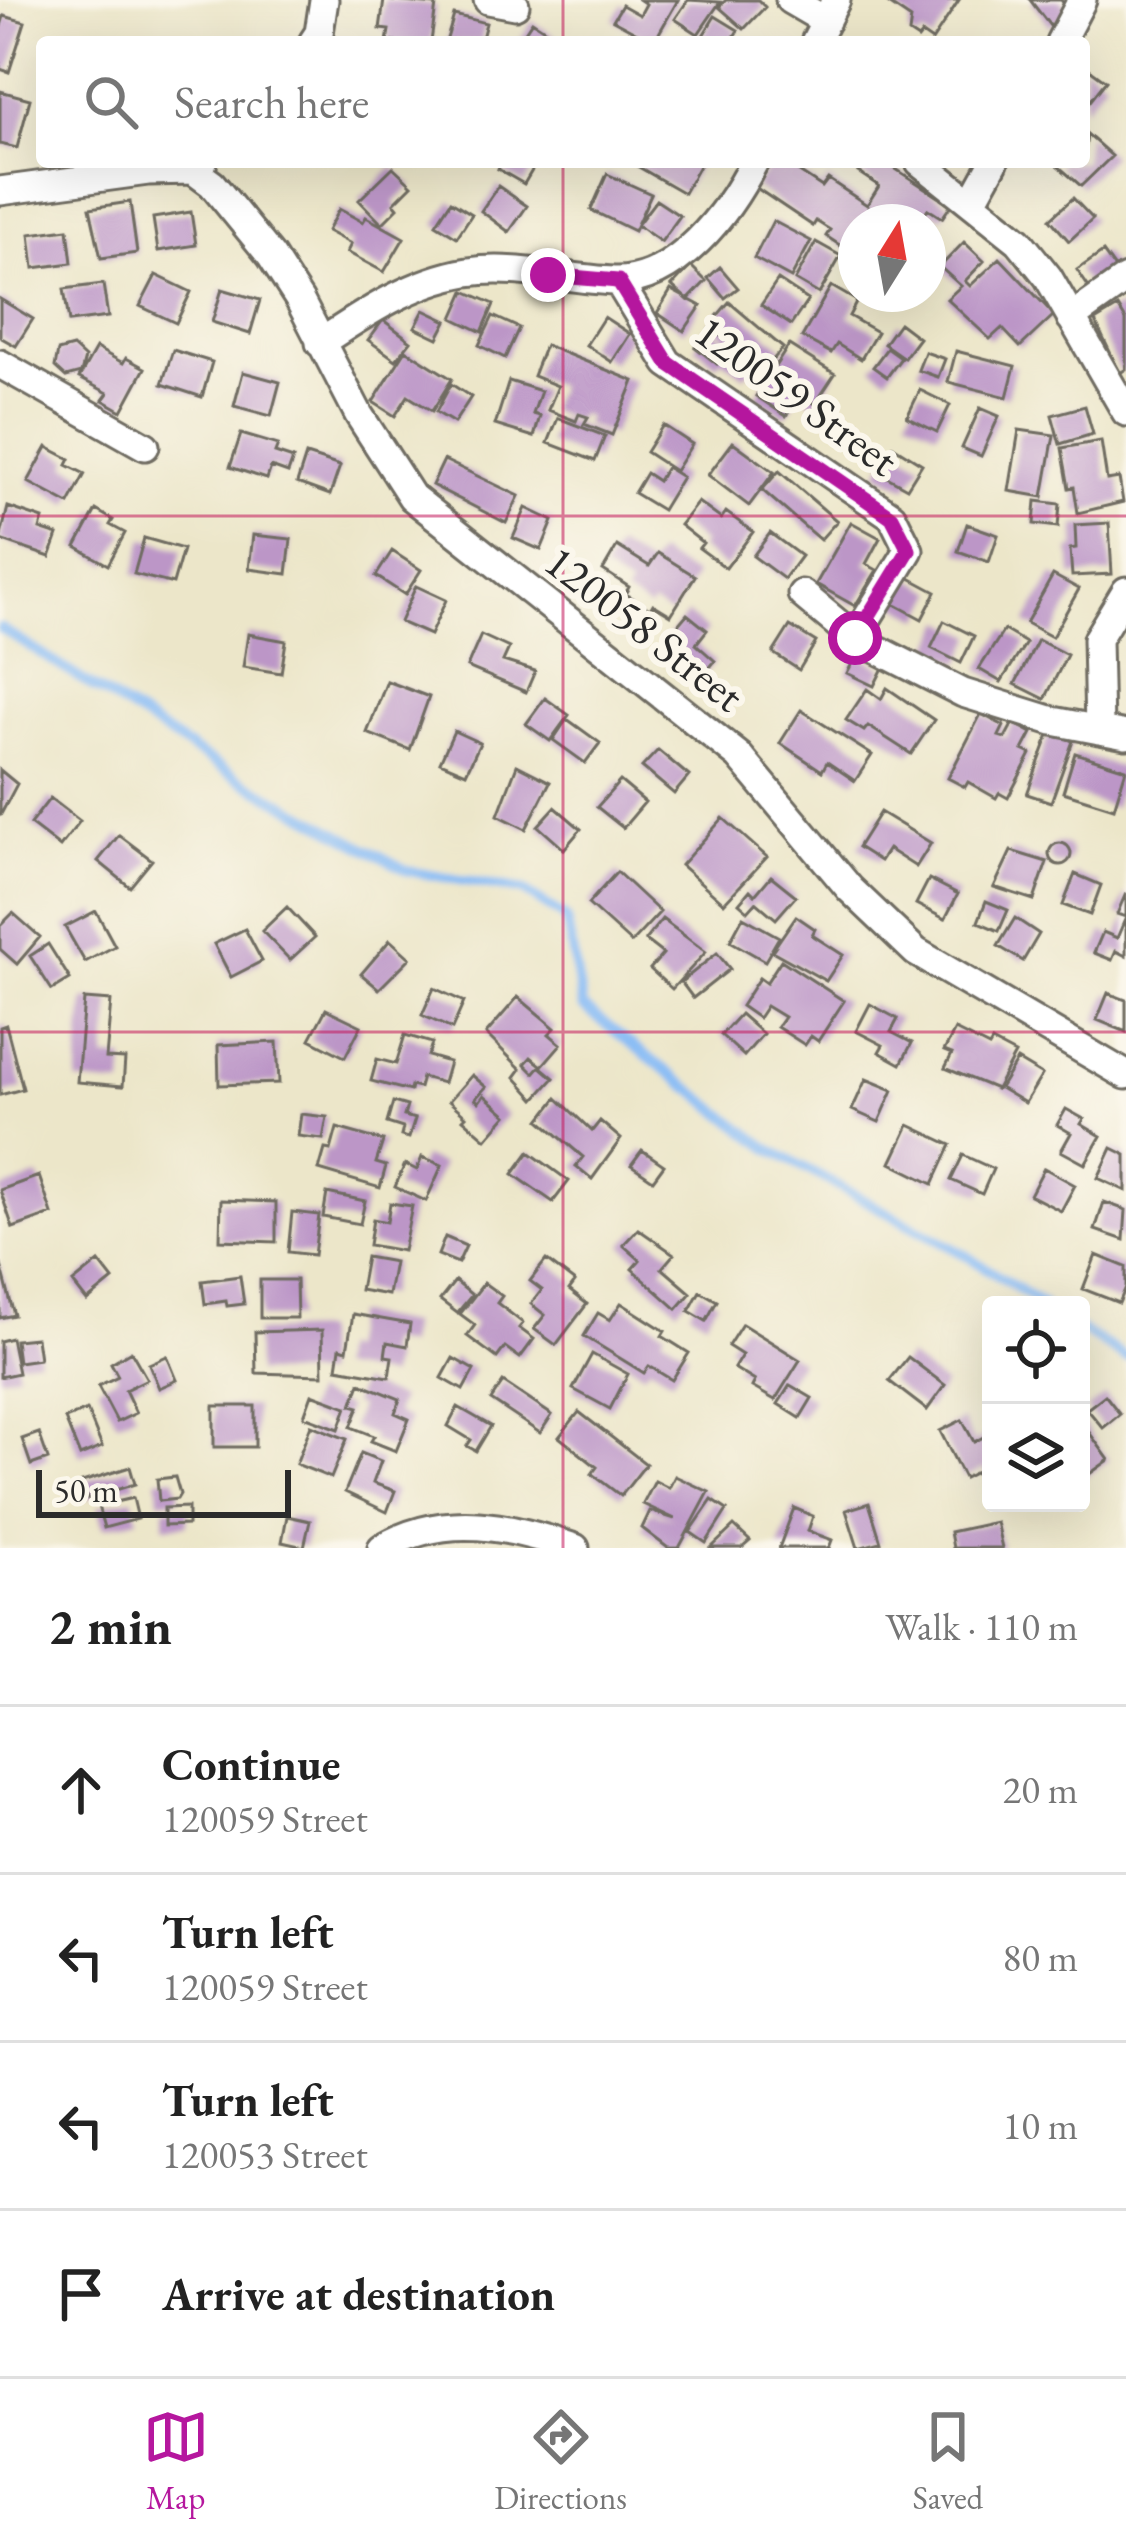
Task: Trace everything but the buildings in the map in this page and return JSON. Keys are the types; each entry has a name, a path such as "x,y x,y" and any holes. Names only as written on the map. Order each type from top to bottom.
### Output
{"street":[{"path":"317,36 324,0"},
{"path":"790,0 825,21"},
{"path":"1063,36 1082,0"},
{"path":"0,191 173,168"},
{"name":"120058 Street","path":"200,168 271,256 388,464 412,496 739,756 850,889 916,952 1126,1075"},
{"path":"320,343 389,300 445,277 497,270 618,281 645,277 684,252 715,221 750,168"},
{"path":"928,168 1019,241 1048,277 1126,412"},
{"path":"973,200 991,168"},
{"path":"1072,319 1126,279"},
{"name":"120059 Street","path":"618,281 668,363 892,517 909,550 855,638"},
{"path":"0,364 145,446"},
{"path":"802,594 855,638 963,693 1052,721 1113,732 1096,639 1126,591"},
{"path":"382,1548 446,1526 507,1526 575,1548"}],"waterway":[{"path":"0,628 239,779 408,871 523,891 566,918 583,1007 768,1148 969,1257 1029,1296"},
{"path":"1090,1336 1126,1358"}],"route":[{"path":"548,275 618,281 668,363 892,517 909,550 855,638"}]}
